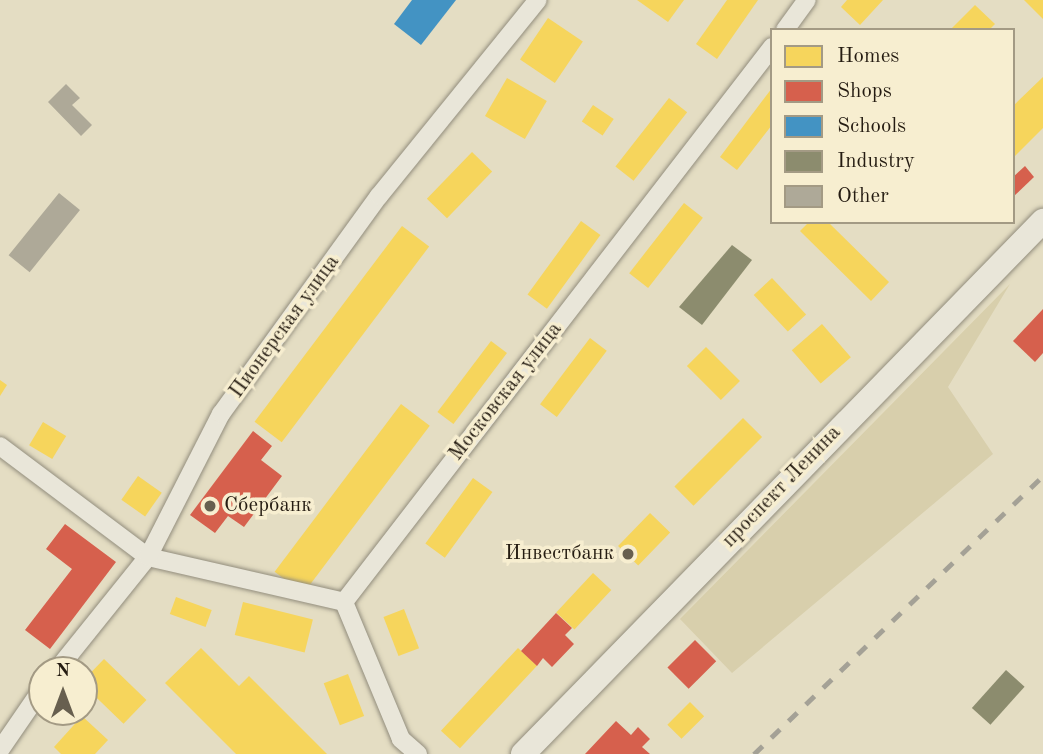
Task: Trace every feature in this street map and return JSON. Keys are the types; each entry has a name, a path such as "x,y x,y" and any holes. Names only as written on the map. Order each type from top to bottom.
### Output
{"main road":[{"name":"проспект Ленина","path":"523,754 1043,221"}],"street":[{"name":"Пионерская улица","path":"68,656 148,557 221,414 380,196 537,0"},
{"path":"786,28 807,0"},
{"name":"Московская улица","path":"344,602 770,50"},
{"path":"0,446 148,557 344,602 401,739 418,754"},
{"path":"0,750 28,709"}],"shaded area":[{"path":"1010,284 948,387 993,454 732,673 680,619"}],"building: Homes":[{"path":"637,0 684,0 668,22"},
{"path":"727,0 758,0 717,59 696,44"},
{"path":"847,0 883,0 860,25 841,7"},
{"path":"1024,0 1043,0 1043,19"},
{"path":"975,5 995,24 991,28 952,28"},
{"path":"548,18 583,41 555,83 520,59"},
{"path":"1043,77 1043,128 1015,156 1015,104"},
{"path":"507,78 547,101 525,139 485,116"},
{"path":"770,91 770,128 737,170 720,157"},
{"path":"669,98 687,112 634,181 615,167"},
{"path":"593,105 614,119 603,136 582,122"},
{"path":"472,152 492,171 447,218 427,199"},
{"path":"684,203 703,218 648,288 629,273"},
{"path":"581,221 600,235 547,309 528,295"},
{"path":"807,224 830,224 889,282 871,301 800,231"},
{"path":"402,226 429,246 282,442 255,422"},
{"path":"772,278 806,315 788,332 754,295"},
{"path":"822,324 851,357 821,383 792,350"},
{"path":"590,338 607,351 557,417 540,404"},
{"path":"491,341 507,353 453,424 437,412"},
{"path":"706,347 740,381 721,400 687,366"},
{"path":"0,380 7,385 0,396"},
{"path":"401,404 430,426 303,593 275,572"},
{"path":"743,418 762,437 694,506 674,487"},
{"path":"43,422 66,436 52,459 29,445"},
{"path":"138,476 162,493 145,516 121,500"},
{"path":"473,478 492,492 445,558 425,544"},
{"path":"650,513 670,532 638,566 618,546"},
{"path":"593,573 611,590 574,630 556,612"},
{"path":"176,597 212,610 206,627 170,614"},
{"path":"243,602 313,619 305,652 235,635"},
{"path":"404,609 419,648 399,656 383,617"},
{"path":"201,648 239,686 249,676 327,754 236,754 165,683"},
{"path":"518,648 537,666 460,748 441,731"},
{"path":"104,659 146,700 124,724 98,699 98,665"},
{"path":"348,674 364,716 340,725 324,683"},
{"path":"690,702 704,716 682,739 667,725"},
{"path":"73,726 93,726 108,740 95,754 61,754 54,747"}],"building: Shops":[{"path":"1025,166 1034,177 1015,195 1015,175"},
{"path":"1043,309 1043,353 1035,362 1013,341"},
{"path":"253,431 272,446 261,460 282,476 244,527 228,516 215,533 190,515"},
{"path":"65,524 116,562 50,649 25,630 72,569 46,549"},
{"path":"556,613 572,628 565,635 574,644 552,667 543,658 537,666 521,651"},
{"path":"695,640 716,661 689,689 667,668"},
{"path":"616,721 631,735 638,727 650,739 642,747 650,754 585,754"}],"building: Schools":[{"path":"412,0 456,0 421,45 394,24"}],"building: Industry":[{"path":"732,245 752,260 702,325 679,307"},
{"path":"1006,670 1025,687 990,725 972,708"}],"building: Other":[{"path":"66,84 80,98 72,105 92,125 81,136 48,102"},
{"path":"59,193 80,210 30,272 9,255"}],"railway":[{"path":"754,754 1043,476"}],"place":[{"name":"Сбербанк","path":"210,506"},
{"name":"Инвестбанк","path":"628,554"}]}
